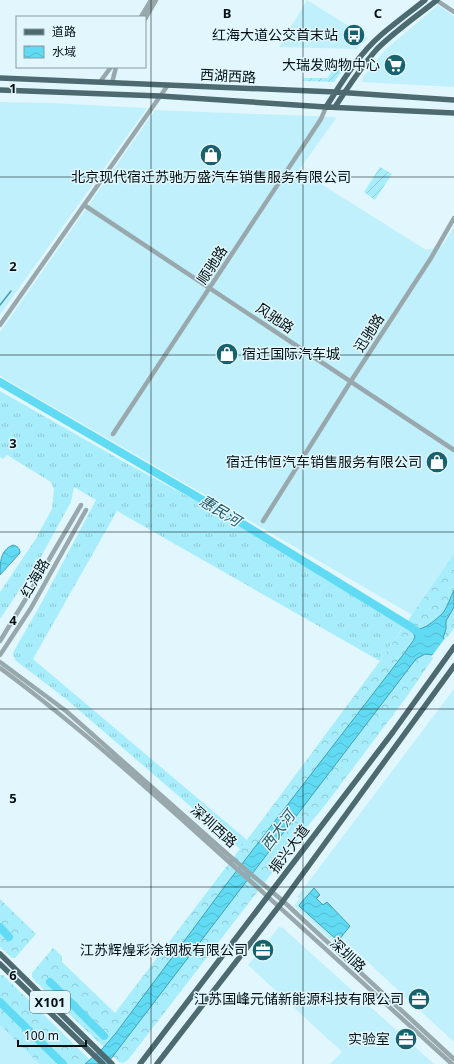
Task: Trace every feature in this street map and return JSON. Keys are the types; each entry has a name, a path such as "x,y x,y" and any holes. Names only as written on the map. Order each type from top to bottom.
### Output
{"main road":[{"path":"326,107 335,92 370,46 381,35 425,0"},
{"path":"335,107 366,62 378,49 436,0"},
{"name":"西湖西路","path":"0,78 335,92 454,100"},
{"name":"西湖西路","path":"0,90 160,96 326,107 454,113"},
{"name":"振兴大道","path":"140,1064 393,732 454,646"},
{"name":"振兴大道","path":"157,1064 283,901 454,666"},
{"name":"X101","path":"0,954 111,1063"},
{"name":"X101","path":"0,964 103,1064"}],"street":[{"path":"142,16 152,0"},
{"path":"146,17 156,0"},
{"path":"436,0 454,12"},
{"path":"100,82 110,68"},
{"path":"112,83 116,68"},
{"path":"0,325 168,85"},
{"name":"顺驰路","path":"113,434 322,119 326,107"},
{"name":"风驰路","path":"84,205 454,450"},
{"name":"迅驰路","path":"263,521 351,381 431,258 454,218"},
{"name":"红海路","path":"0,641 81,505"},
{"name":"红海路","path":"0,655 43,587 86,510"},
{"name":"深圳西路","path":"0,662 66,711 145,779 232,861"},
{"name":"深圳西路","path":"0,668 84,733 232,861"},
{"name":"深圳路","path":"232,861 261,882 279,906 452,1064"},
{"name":"深圳路","path":"232,861 257,886 283,901 454,1059"}],"shaded area":[{"path":"307,0 368,38 357,49 279,47"},
{"path":"438,5 454,16 454,87 362,82 363,77 385,50"},
{"path":"0,102 147,108 0,315"},
{"name":"宿迁国际汽车城","path":"155,110 337,117 299,170 426,250 442,246 454,227 454,562 419,619 0,376 0,332"},
{"path":"454,689 454,1042 344,940 337,946 294,906 299,899 297,897"},
{"path":"279,927 283,928 434,1064 330,1064 342,1052 248,965"},
{"path":"0,1025 39,1064 0,1064"}],"green space":[{"path":"350,60 334,82 303,81 303,78 328,78 334,66"},
{"path":"380,167 392,174 375,200 364,192"},
{"path":"0,391 126,463 202,504 404,626 380,661 117,511 33,659 247,840 240,849 66,699 15,660 13,653 15,649 42,602 96,500 74,487 71,502 37,564 0,619 0,592 35,540 52,509 54,489 51,482 7,455 3,459 0,457"},
{"path":"454,554 454,628 405,699 326,804 128,1060 123,1063 119,1062 35,981 32,977 32,973 53,948 62,956 62,962 115,1013 265,816 380,661"},
{"path":"0,899 36,934 15,958 12,958 0,947"},
{"path":"0,975 3,975 90,1060 85,1064 39,1064 0,1025"}],"water":[{"path":"13,545 18,548 20,553 0,575 3,554 5,550"},
{"name":"西大河","path":"454,590 454,607 446,621 446,629 443,638 454,645 433,655 425,654 416,659 107,1064 85,1064 103,1048 116,1033 228,882 406,651 415,637 411,627 420,629 423,628 442,614"},
{"path":"314,888 320,895 316,898 323,905 327,902 350,926 338,941 299,906"}],"pier":[{"path":"446,637 454,642 454,664 431,657"}],"waterway":[{"path":"0,305 11,291"},
{"name":"惠民河","path":"0,382 225,513 411,627 420,634"},
{"path":"0,927 9,937"},
{"path":"50,982 104,1036"},
{"path":"0,1002 63,1064"}],"place":[{"name":"红海大道公交首末站","path":"354,35"},
{"name":"大瑞发购物中心","path":"395,65"},
{"name":"北京现代宿迁苏驰万盛汽车销售服务有限公司","path":"211,155"},
{"name":"宿迁国际汽车城","path":"227,354"},
{"name":"宿迁伟恒汽车销售服务有限公司","path":"437,462"},
{"name":"江苏辉煌彩涂钢板有限公司","path":"263,950"},
{"name":"江苏国峰元储新能源科技有限公司","path":"419,999"},
{"name":"实验室","path":"406,1039"}]}
